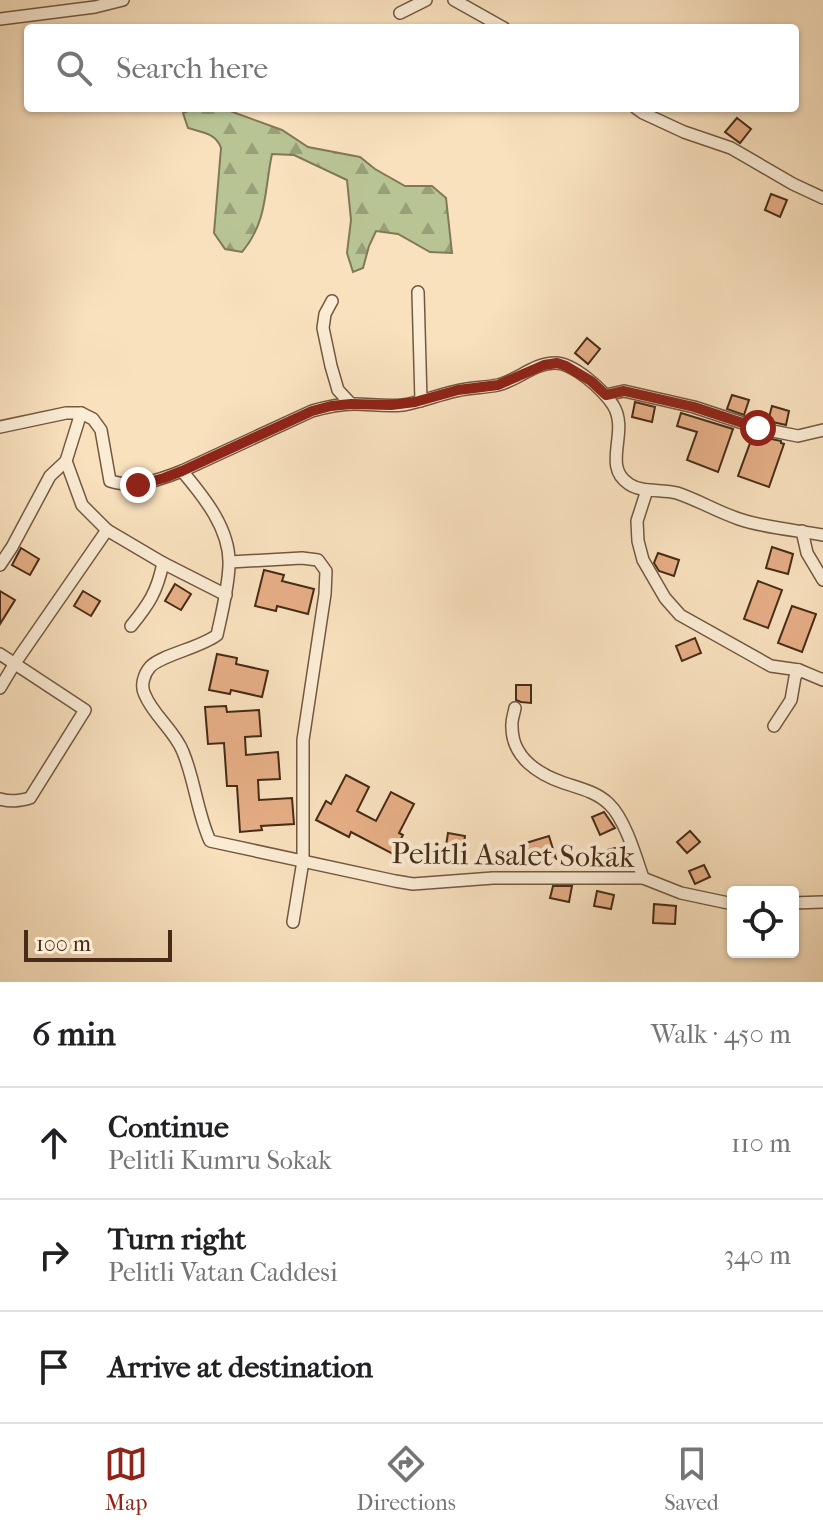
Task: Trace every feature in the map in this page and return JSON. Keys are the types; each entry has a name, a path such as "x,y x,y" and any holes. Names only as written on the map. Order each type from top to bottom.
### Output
{"street":[{"path":"0,19 95,7 123,0"},
{"path":"400,13 426,0"},
{"path":"454,0 497,24"},
{"path":"642,112 684,132 731,148 823,198"},
{"path":"418,292 421,401"},
{"path":"332,301 325,314 323,328 338,390 351,404"},
{"path":"0,427 66,413 81,413 93,419 101,430 110,481 138,485 182,471 312,411 351,404 391,405 421,401 458,390 498,385 544,365 557,363 591,381 614,408 619,421 615,464 628,484 675,493 742,520 823,535"},
{"path":"606,395 624,391 798,436 823,430"},
{"path":"0,565 50,476 66,461 81,413"},
{"path":"66,461 82,505 107,530 226,595"},
{"name":"Pelitli Asalet Sokak","path":"182,471 218,520 230,562 226,595 217,635 152,664 144,676 143,685 144,695 183,751 210,841 413,884 493,878 643,878 681,893 727,903"},
{"path":"647,490 637,521 643,560 665,598 680,615 771,666 799,670 823,680"},
{"path":"0,688 107,530"},
{"path":"802,531 807,553 823,580"},
{"path":"230,562 302,558 318,560 326,571 303,740 303,861 293,922"},
{"path":"131,626 158,586 163,563"},
{"path":"0,654 85,710 30,798 21,801 0,799"},
{"path":"774,726 791,700 799,670"},
{"path":"515,708 511,728 518,750 528,764 611,805 625,830 643,878"},
{"path":"799,903 823,902"}],"green space":[{"path":"233,112 282,130 308,147 360,157 405,186 432,186 446,198 452,253 430,252 398,234 376,231 363,268 353,272 347,253 351,220 347,180 294,155 272,154 257,229 242,252 225,249 214,233 221,148 212,136 188,128 183,113"}],"building":[{"path":"737,118 751,129 740,143 725,132"},
{"path":"771,194 787,200 780,217 765,210"},
{"path":"587,338 600,349 588,364 575,353"},
{"path":"732,395 749,400 744,415 727,409"},
{"path":"635,402 655,407 652,422 632,417"},
{"path":"772,406 789,411 786,425 768,421"},
{"path":"681,413 733,429 718,472 687,460 697,432 677,426"},
{"path":"753,435 784,444 769,487 738,476"},
{"path":"772,547 793,554 788,574 766,568"},
{"path":"21,548 39,559 30,575 12,565"},
{"path":"658,553 679,560 674,576 659,571 654,563"},
{"path":"264,570 284,575 282,581 314,589 308,614 277,606 276,611 255,606"},
{"path":"758,581 782,590 768,628 744,619"},
{"path":"175,584 191,594 181,610 165,601"},
{"path":"0,591 15,600 0,624"},
{"path":"83,591 100,601 91,616 74,606"},
{"path":"792,606 816,614 802,652 778,643"},
{"path":"695,638 701,653 682,661 676,646"},
{"path":"217,654 237,658 236,664 268,671 262,697 231,690 230,694 209,690"},
{"path":"516,685 531,685 531,703 516,700"},
{"path":"226,706 227,712 259,710 261,736 245,737 246,755 278,752 280,779 258,780 259,800 292,798 294,824 261,826 262,830 240,832 237,786 227,786 224,743 208,744 205,707"},
{"path":"346,775 369,787 357,811 376,821 391,792 414,804 399,833 403,835 393,854 351,832 349,837 316,820 326,801 331,804"},
{"path":"604,812 615,828 600,835 592,817"},
{"path":"690,831 700,842 687,853 677,842"},
{"path":"448,833 465,836 462,855 445,852"},
{"path":"549,836 556,859 532,866 526,843"},
{"path":"623,846 629,864 609,869 604,851"},
{"path":"704,865 710,877 695,884 689,871"},
{"path":"553,886 572,886 569,902 550,898"},
{"path":"597,891 614,895 611,909 594,906"},
{"path":"654,904 676,906 675,924 653,923"}],"route":[{"path":"138,485 182,471 312,411 351,404 402,405 458,390 498,385 532,369 557,363 591,381 606,395 624,391 694,407 758,428"}]}
